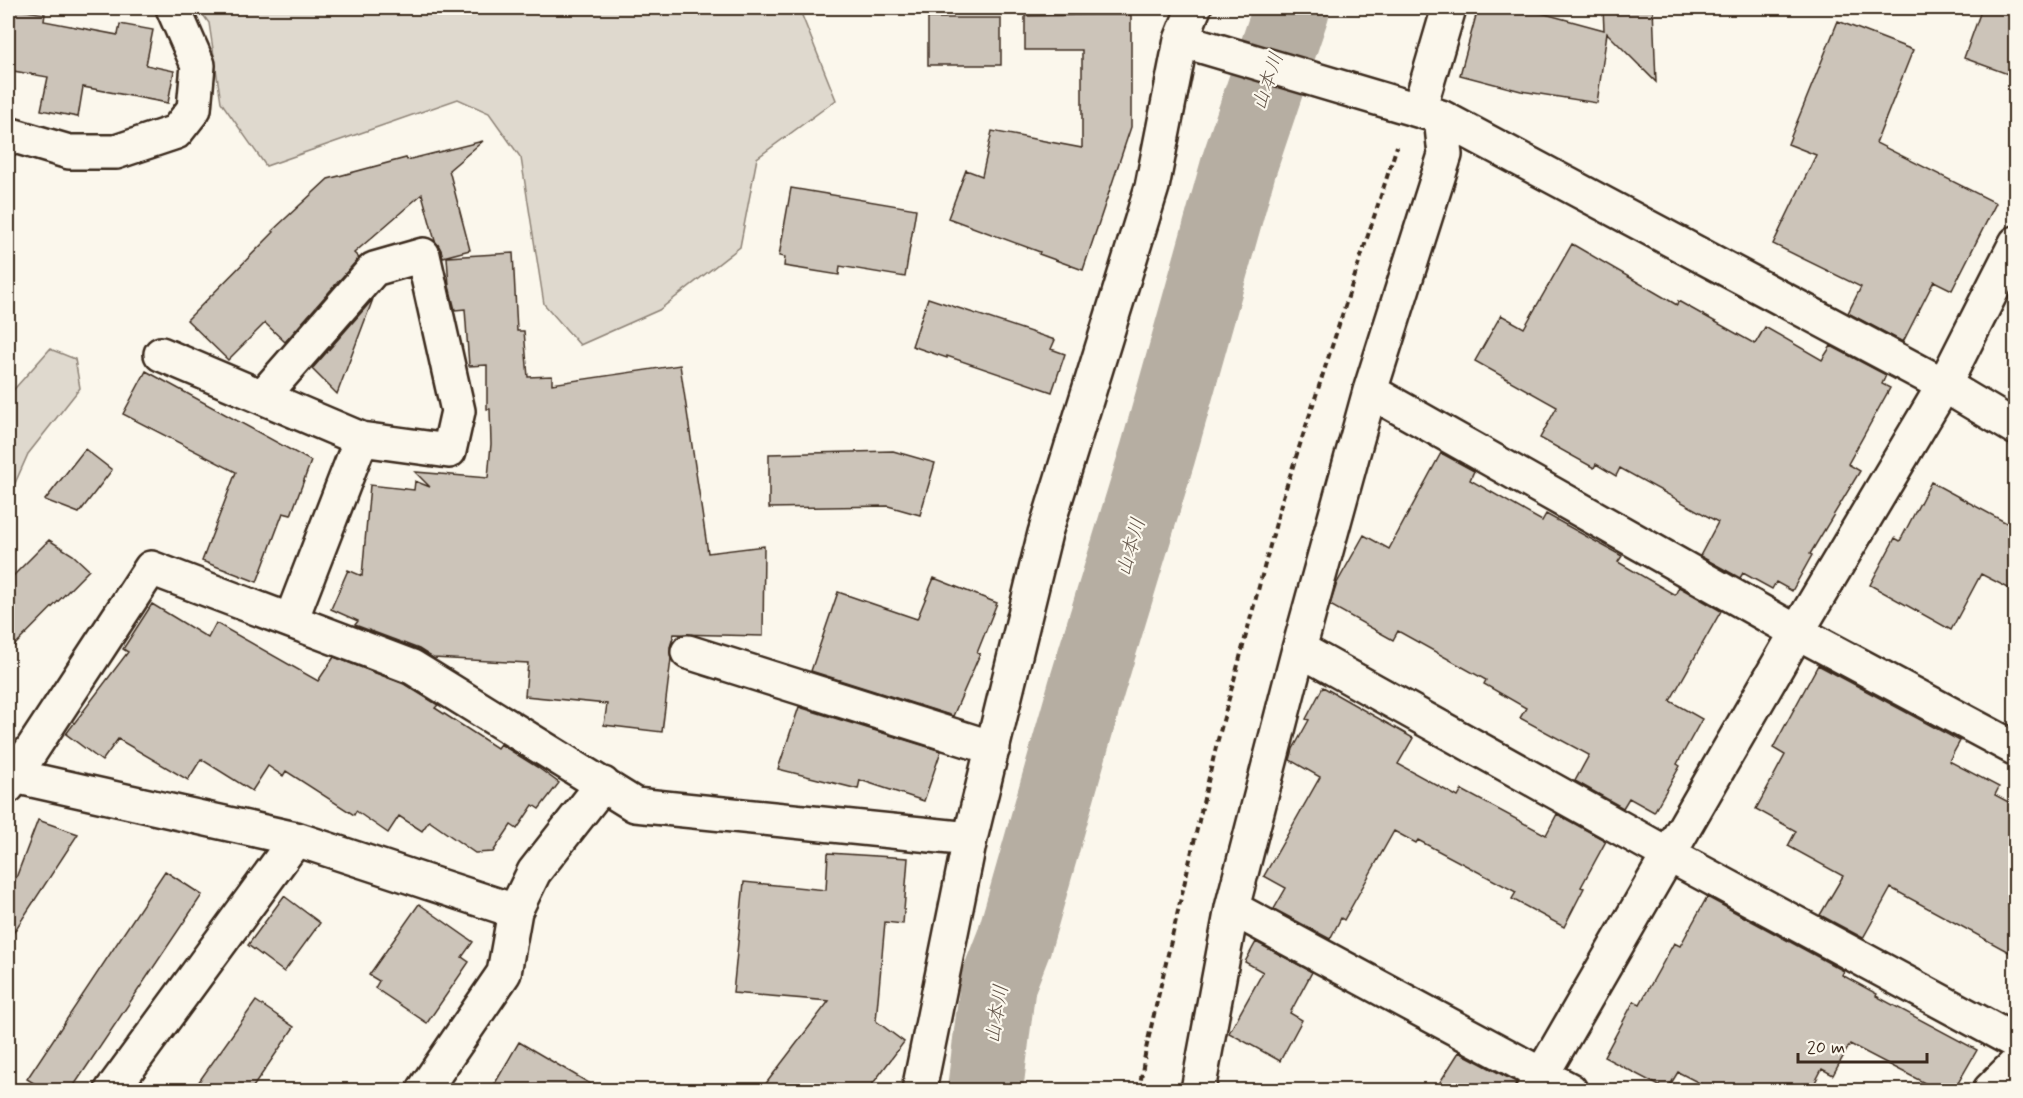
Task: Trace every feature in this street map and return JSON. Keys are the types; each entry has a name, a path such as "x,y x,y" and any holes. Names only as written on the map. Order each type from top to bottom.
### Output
{"street":[{"path":"8,134 69,152 116,152 176,132 194,109 198,65 173,8"},
{"path":"919,1090 970,839 1045,533 1152,187 1193,44 1194,8"},
{"path":"1198,1090 1232,908 1299,649 1370,391 1445,155 1419,110 1449,8"},
{"path":"1193,44 1419,110 1944,385 2016,428"},
{"path":"1537,1083 1797,632 1944,385 2016,243"},
{"path":"161,354 361,439 449,451 458,411 423,255 374,269 263,396"},
{"path":"1370,391 1797,632 2016,749"},
{"path":"291,620 361,439"},
{"path":"515,910 296,839 11,781 151,568 412,667 635,805 970,839"},
{"path":"1299,649 1669,855 2016,1042"},
{"path":"688,652 993,748"},
{"path":"424,1090 504,973 515,910 534,872 603,784"},
{"path":"112,1090 296,839"},
{"path":"1232,908 1537,1083 1570,1090"},
{"path":"1990,1090 2016,1064"}],"path":[{"path":"1139,1090 1149,1037 1216,747 1280,508 1399,138"}],"shaded area":[{"path":"198,8 799,8 836,100 757,158 740,247 659,310 580,345 544,304 521,158 489,113 458,99 266,166 221,102 209,23"},
{"path":"50,349 75,359 80,388 28,454 8,499 8,396"}],"building":[{"path":"8,8 45,14 44,21 118,35 120,24 153,30 146,65 174,71 168,103 83,87 78,117 41,110 48,77 8,70"},
{"path":"1478,8 1523,8 1604,30 1603,8 1653,8 1656,82 1607,33 1597,103 1521,91 1460,75"},
{"path":"1982,8 2016,8 2016,77 1964,58"},
{"path":"1131,15 1131,127 1083,270 948,218 966,170 982,176 992,131 1082,148 1082,50 1025,50 1025,16"},
{"path":"928,18 1001,18 1001,65 928,65"},
{"path":"1838,21 1913,50 1876,143 1996,203 1952,290 1934,281 1903,342 1848,313 1861,287 1773,244 1816,155 1788,144"},
{"path":"483,141 449,170 470,250 443,257 435,241 422,194 354,253 359,258 285,342 265,323 228,360 187,320 274,232 272,231 328,179 406,158 407,160"},
{"path":"791,188 916,209 905,277 840,266 839,275 784,266 785,257 779,256"},
{"path":"1572,244 1677,305 1678,301 1755,344 1765,327 1822,360 1831,346 1886,375 1882,384 1890,388 1848,464 1860,471 1810,554 1812,555 1792,591 1776,582 1772,589 1743,573 1740,578 1700,556 1718,522 1620,468 1616,476 1596,464 1594,468 1540,438 1557,407 1475,361 1501,315 1524,328"},
{"path":"513,253 517,331 524,331 528,377 552,376 552,384 680,365 708,553 764,546 763,636 674,634 670,647 671,659 662,732 604,725 607,704 525,696 528,663 433,658 419,649 355,625 358,621 331,609 348,570 362,576 370,485 414,490 415,481 430,487 415,472 488,478 491,444 490,409 487,409 487,365 469,366 465,309 455,310 449,286 447,257"},
{"path":"928,298 1055,340 1051,349 1065,354 1052,392 912,346"},
{"path":"373,299 337,394 312,369"},
{"path":"146,371 311,461 291,515 283,513 257,582 202,561 236,472 123,414"},
{"path":"85,449 112,470 79,513 45,500"},
{"path":"893,451 935,463 920,515 888,506 769,508 769,454"},
{"path":"1441,453 1474,471 1470,480 1542,521 1546,514 1622,556 1618,562 1675,595 1679,587 1721,611 1670,701 1702,719 1677,764 1680,766 1654,812 1629,798 1623,808 1575,781 1589,755 1520,718 1526,708 1484,684 1486,680 1398,631 1393,640 1330,605 1337,583 1364,535 1389,549"},
{"path":"1931,482 2016,528 2016,592 1981,574 1951,630 1870,585 1895,538 1900,541"},
{"path":"49,540 73,555 89,570 8,652 8,581"},
{"path":"934,578 997,603 977,653 980,654 953,716 811,671 838,592 917,619"},
{"path":"152,604 208,638 216,623 318,681 334,657 404,684 438,705 435,708 497,748 500,744 559,783 539,809 533,805 517,829 511,825 493,852 475,853 429,821 422,831 399,816 388,833 356,811 354,815 286,771 283,776 268,766 252,791 201,759 188,780 118,739 102,761 66,734 128,652 123,649"},
{"path":"1818,665 1960,741 1949,761 1999,787 1995,795 2016,806 2016,956 1891,888 1863,938 1820,915 1843,876 1788,846 1796,831 1756,809 1785,755 1773,748"},
{"path":"1323,687 1413,738 1398,764 1458,797 1462,790 1546,835 1557,814 1606,841 1581,887 1584,888 1564,927 1512,899 1516,892 1418,840 1416,843 1394,831 1344,920 1341,918 1330,939 1274,909 1286,888 1264,876 1320,777 1290,760 1293,749 1309,720 1306,719"},
{"path":"799,707 941,751 924,801 860,780 858,789 778,769"},
{"path":"38,820 78,834 8,941 8,899"},
{"path":"828,853 908,858 903,924 885,922 876,1021 904,1042 868,1090 761,1090 829,1001 733,993 744,882 826,890"},
{"path":"165,871 202,895 71,1090 45,1090 27,1079"},
{"path":"284,896 320,923 284,972 248,945"},
{"path":"1707,897 1844,971 1842,975 1877,994 1876,996 1977,1050 1954,1090 1938,1090 1850,1044 1833,1075 1822,1069 1811,1090 1713,1090 1678,1072 1667,1090 1604,1057 1634,1001 1640,1004 1674,943 1680,946"},
{"path":"419,904 473,942 462,957 469,962 427,1023 375,988 379,981 369,975"},
{"path":"1256,942 1312,972 1290,1013 1302,1020 1280,1061 1229,1033 1263,972 1245,962"},
{"path":"256,1001 294,1027 251,1090 193,1090"},
{"path":"519,1042 601,1090 491,1090"},
{"path":"1459,1052 1516,1082 1514,1090 1435,1090"}],"waterway":[{"name":"山本川","path":"985,1090 998,983 1014,942 1087,686 1158,453 1239,165 1292,8"}]}
